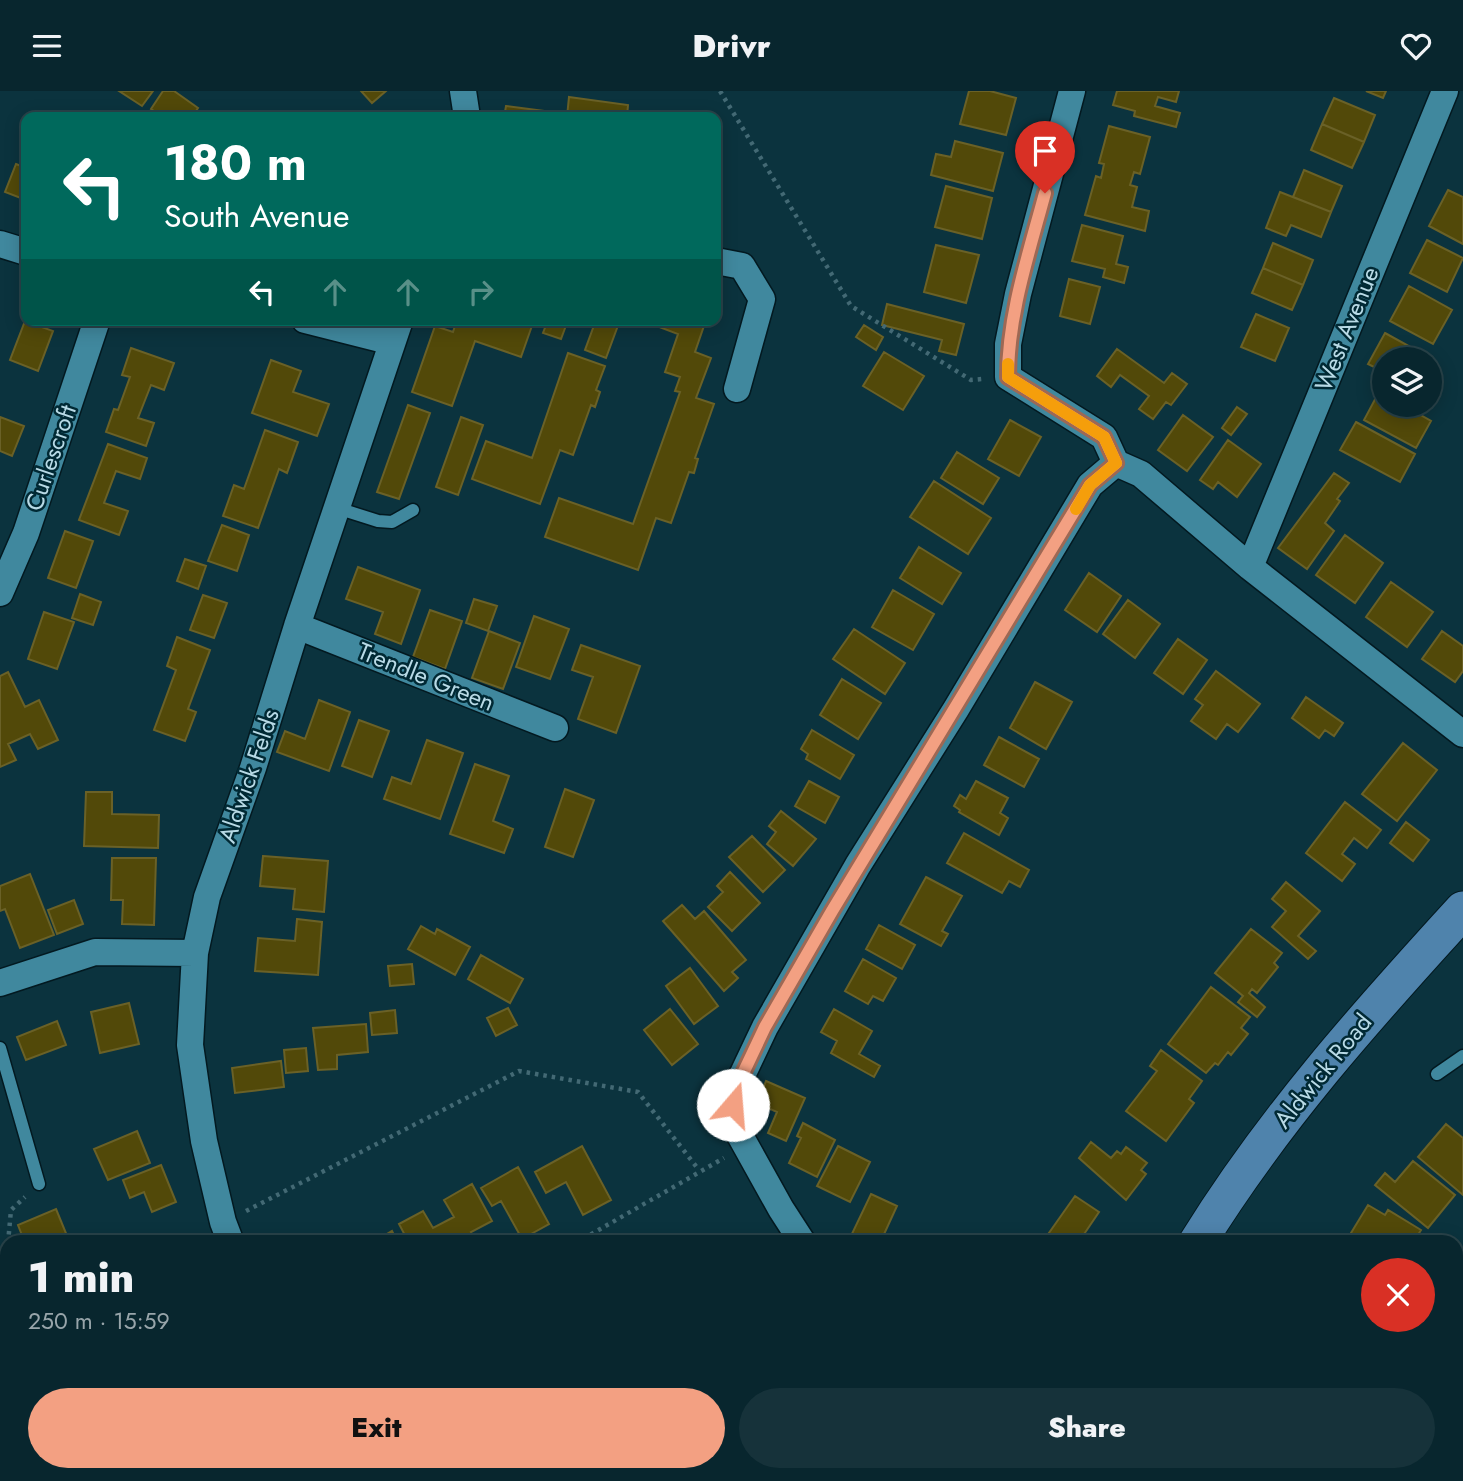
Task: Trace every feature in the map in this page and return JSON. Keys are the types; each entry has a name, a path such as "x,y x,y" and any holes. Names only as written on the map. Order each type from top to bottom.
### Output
{"main road":[{"name":"Aldwick Road","path":"1202,1235 1289,1109 1362,1021 1463,910"}],"street":[{"path":"463,91 466,112"},
{"path":"1072,91 1018,294 1008,344 1008,377 1104,437 1116,463 1141,474 1250,566 1463,734"},
{"name":"West Avenue","path":"1250,566 1445,91"},
{"path":"0,244 21,250"},
{"path":"721,262 742,266 762,299 737,389"},
{"name":"Curlescroft","path":"0,593 26,533 95,326"},
{"path":"355,326 396,331"},
{"name":"Aldwick Felds","path":"227,1232 204,1141 190,1045 195,953 207,897 253,768 396,331"},
{"path":"798,1235 781,1209 733,1117 738,1084 765,1027 859,865 1090,485 1116,463"},
{"name":"Trendle Green","path":"298,627 555,728"},
{"path":"0,983 95,952 195,953"}],"lane":[{"path":"337,508 378,521 392,522 413,510"},
{"path":"0,1048 39,1184"},
{"path":"1437,1074 1463,1056"}],"path":[{"path":"720,91 851,306 971,380 1008,377"},
{"path":"227,1232 519,1071 638,1092 699,1170"},
{"path":"589,1235 699,1170 747,1146"},
{"path":"9,1235 11,1210 39,1184"}],"building":[{"path":"119,91 153,91 142,106"},
{"path":"163,91 174,91 198,108 195,112 156,112 151,109"},
{"path":"361,91 386,91 372,103"},
{"path":"969,91 990,91 1016,98 1006,135 960,124"},
{"path":"1117,91 1179,91 1176,102 1158,97 1155,106 1180,113 1176,127 1134,116 1135,111 1113,105"},
{"path":"1366,91 1386,91 1383,98"},
{"path":"569,97 628,105 627,112 568,112"},
{"path":"1334,98 1375,115 1364,142 1322,124"},
{"path":"506,106 551,112 505,112"},
{"path":"1322,124 1364,142 1352,168 1311,150"},
{"path":"1109,126 1150,137 1140,174 1134,172 1130,185 1137,187 1132,207 1149,211 1145,231 1085,215 1096,176 1101,178 1104,164 1099,163"},
{"path":"955,141 1003,153 993,191 931,175 936,154 951,157"},
{"path":"16,164 21,166 21,198 5,192"},
{"path":"1304,170 1342,186 1331,212 1293,197"},
{"path":"946,186 992,198 982,239 935,227"},
{"path":"1448,190 1463,197 1463,244 1429,226"},
{"path":"1280,192 1331,212 1321,237 1291,225 1286,236 1266,228"},
{"path":"1082,225 1123,236 1116,264 1128,267 1124,283 1103,277 1105,269 1072,261"},
{"path":"1427,240 1463,258 1447,292 1410,273"},
{"path":"1273,243 1313,260 1303,285 1263,268"},
{"path":"936,245 979,255 966,303 924,292"},
{"path":"1263,268 1303,285 1292,310 1252,293"},
{"path":"1069,279 1100,287 1090,324 1060,316"},
{"path":"1409,286 1452,310 1433,344 1390,321"},
{"path":"887,304 964,324 956,355 939,351 942,340 882,325"},
{"path":"1256,314 1289,328 1275,361 1241,347"},
{"path":"864,325 883,337 876,350 856,337"},
{"path":"23,326 39,326 53,331 38,371 10,360"},
{"path":"435,326 453,332 455,326 532,326 521,357 475,341 452,406 412,392"},
{"path":"546,326 566,326 561,339 543,333"},
{"path":"594,326 618,326 606,358 585,350"},
{"path":"657,326 704,326 695,352 711,358 696,398 714,404 695,458 698,459 694,473 689,472 671,523 656,518 638,570 545,537 559,498 633,524 680,392 675,391 680,377 665,372 678,334"},
{"path":"1385,333 1411,347 1377,347"},
{"path":"131,348 174,363 164,390 151,385 138,418 154,423 146,446 106,432 114,409 118,410 130,377 122,375"},
{"path":"1117,349 1164,383 1172,373 1187,384 1171,405 1166,402 1153,419 1139,409 1149,396 1120,375 1111,387 1097,376"},
{"path":"884,352 924,376 903,410 863,386"},
{"path":"568,353 605,366 596,390 600,392 595,407 591,405 573,455 560,450 540,504 472,479 486,441 532,458"},
{"path":"271,360 301,371 293,392 329,404 317,436 252,413"},
{"path":"408,405 430,413 399,499 377,492"},
{"path":"1372,405 1372,417 1424,417 1431,421 1416,448 1364,420"},
{"path":"1237,407 1247,414 1231,435 1222,428"},
{"path":"1183,415 1213,437 1187,471 1158,450"},
{"path":"0,417 24,426 12,456 0,451"},
{"path":"461,417 483,425 458,495 436,487"},
{"path":"1010,420 1041,437 1019,476 988,459"},
{"path":"1356,422 1415,454 1400,482 1340,450"},
{"path":"265,430 298,442 287,473 279,469 258,528 223,516 234,485 244,489"},
{"path":"1228,440 1261,464 1237,497 1218,482 1213,489 1200,480"},
{"path":"108,444 147,458 140,479 116,471 104,503 128,511 119,535 79,520"},
{"path":"957,452 999,478 983,504 941,478"},
{"path":"1334,473 1349,483 1325,523 1334,531 1307,569 1278,548"},
{"path":"934,481 991,518 968,554 910,517"},
{"path":"222,525 249,535 237,571 208,561"},
{"path":"65,531 93,541 76,588 48,578"},
{"path":"1345,535 1383,563 1355,603 1316,575"},
{"path":"919,547 961,573 942,604 900,578"},
{"path":"185,559 206,566 198,589 177,581"},
{"path":"358,567 420,590 401,644 375,634 383,612 346,599"},
{"path":"1089,573 1121,596 1097,632 1065,610"},
{"path":"1391,582 1433,612 1407,647 1366,617"},
{"path":"893,590 934,614 913,650 872,627"},
{"path":"80,594 101,602 93,625 72,618"},
{"path":"203,595 227,603 214,638 190,630"},
{"path":"474,599 497,606 488,631 466,623"},
{"path":"1128,600 1160,624 1135,658 1103,634"},
{"path":"430,610 462,621 445,669 413,657"},
{"path":"44,612 74,622 57,669 28,659"},
{"path":"534,616 569,629 550,679 516,667"},
{"path":"854,629 905,663 885,694 833,659"},
{"path":"489,631 520,643 503,689 472,678"},
{"path":"1442,631 1463,646 1463,671 1455,682 1422,659"},
{"path":"177,637 210,650 188,709 196,712 185,741 154,730 176,670 167,666"},
{"path":"1178,639 1207,660 1183,694 1154,673"},
{"path":"581,645 640,666 616,733 578,719 593,677 572,670"},
{"path":"1216,671 1260,704 1238,732 1227,724 1216,739 1191,721 1203,705 1195,699"},
{"path":"8,672 25,707 39,700 58,740 38,749 30,734 8,744 16,760 0,767 0,676"},
{"path":"842,679 881,703 858,739 820,715"},
{"path":"1035,682 1072,702 1046,749 1010,728"},
{"path":"1306,697 1343,723 1334,736 1325,730 1319,738 1292,718"},
{"path":"319,700 350,712 329,771 277,752 285,731 305,739"},
{"path":"359,720 389,731 372,777 342,766"},
{"path":"812,730 854,755 840,779 806,759 808,754 801,749"},
{"path":"999,737 1039,759 1024,787 984,765"},
{"path":"427,740 463,753 440,819 384,799 392,777 411,784"},
{"path":"1403,743 1437,770 1397,821 1362,794"},
{"path":"475,764 509,776 493,821 513,829 504,853 450,834"},
{"path":"809,781 839,797 825,823 795,806"},
{"path":"976,781 1008,798 1000,813 1008,818 999,835 959,812 954,806 960,795 966,799"},
{"path":"565,789 594,800 573,857 545,847"},
{"path":"86,792 112,792 112,814 159,815 158,848 84,846"},
{"path":"1345,802 1381,830 1367,848 1354,838 1342,854 1355,864 1342,881 1306,853"},
{"path":"781,811 816,839 793,866 767,844 776,832 769,826"},
{"path":"1406,822 1429,840 1413,861 1390,843"},
{"path":"964,833 1029,870 1020,887 1009,881 1002,893 947,863"},
{"path":"752,836 785,870 763,892 729,857"},
{"path":"263,856 328,861 324,912 293,909 295,889 260,886"},
{"path":"112,858 156,858 154,925 122,924 123,900 111,900"},
{"path":"730,872 760,903 732,931 708,907 723,892 717,886"},
{"path":"30,874 54,935 20,948 5,909 0,911 0,886"},
{"path":"926,877 962,896 942,931 948,934 941,946 900,924"},
{"path":"1286,882 1320,911 1298,936 1316,951 1308,959 1272,927 1286,911 1272,899"},
{"path":"74,900 83,924 57,934 48,910"},
{"path":"682,905 695,919 704,911 746,960 732,972 738,978 724,991 663,921"},
{"path":"297,919 322,922 318,975 255,971 258,938 295,941"},
{"path":"879,925 915,945 902,969 866,949"},
{"path":"421,926 435,934 437,929 470,947 455,975 408,949"},
{"path":"1251,929 1282,953 1274,963 1278,967 1257,993 1252,989 1249,993 1265,1007 1257,1017 1238,1002 1243,996 1215,973"},
{"path":"481,955 523,979 510,1003 468,979"},
{"path":"863,959 896,978 883,1001 873,996 868,1004 845,991"},
{"path":"412,964 414,984 390,986 388,966"},
{"path":"690,968 718,1006 694,1024 666,986"},
{"path":"1211,987 1250,1017 1241,1028 1248,1034 1231,1055 1228,1052 1218,1065 1215,1063 1206,1073 1168,1044"},
{"path":"129,1003 139,1044 100,1053 91,1012"},
{"path":"508,1008 517,1025 496,1036 487,1018"},
{"path":"670,1009 698,1044 672,1065 644,1030"},
{"path":"834,1009 872,1031 859,1054 880,1066 874,1077 831,1053 837,1041 821,1032"},
{"path":"395,1010 397,1033 372,1035 370,1013"},
{"path":"57,1021 66,1045 26,1060 17,1037"},
{"path":"366,1024 368,1052 337,1055 337,1069 318,1070 313,1028"},
{"path":"306,1048 308,1071 286,1073 284,1050"},
{"path":"1161,1050 1202,1081 1189,1099 1194,1103 1166,1141 1126,1111 1157,1071 1150,1066"},
{"path":"281,1061 284,1087 235,1093 232,1068"},
{"path":"766,1081 805,1098 786,1141 768,1133 777,1112 757,1103"},
{"path":"803,1123 835,1140 817,1177 789,1163 801,1138 797,1136"},
{"path":"1446,1124 1463,1138 1463,1195 1418,1157"},
{"path":"137,1131 150,1163 108,1180 94,1149"},
{"path":"1091,1142 1111,1158 1117,1151 1121,1154 1126,1147 1147,1163 1141,1170 1146,1174 1126,1200 1079,1158"},
{"path":"582,1146 611,1200 583,1215 566,1182 546,1193 535,1172"},
{"path":"838,1146 870,1162 850,1202 817,1186"},
{"path":"1413,1161 1455,1195 1428,1228 1375,1185 1385,1173 1395,1182"},
{"path":"161,1165 176,1202 152,1212 144,1192 130,1198 123,1180"},
{"path":"518,1167 549,1224 529,1235 520,1235 501,1201 492,1206 481,1188"},
{"path":"472,1184 492,1221 471,1232 473,1235 405,1235 399,1224 423,1211 433,1228 454,1217 444,1200"},
{"path":"871,1194 897,1206 884,1235 851,1235"},
{"path":"1075,1196 1099,1212 1083,1235 1048,1235"},
{"path":"1368,1205 1385,1215 1388,1210 1421,1230 1418,1235 1351,1233"},
{"path":"56,1209 67,1235 22,1235 18,1225"}],"slow traffic":[{"path":"1008,364 1008,377 1104,437 1116,463 1090,485 1076,509"}],"route":[{"path":"733,1105 738,1084 765,1027 859,865 1090,485 1116,463 1104,437 1008,377 1008,344 1018,294 1045,193"}]}
